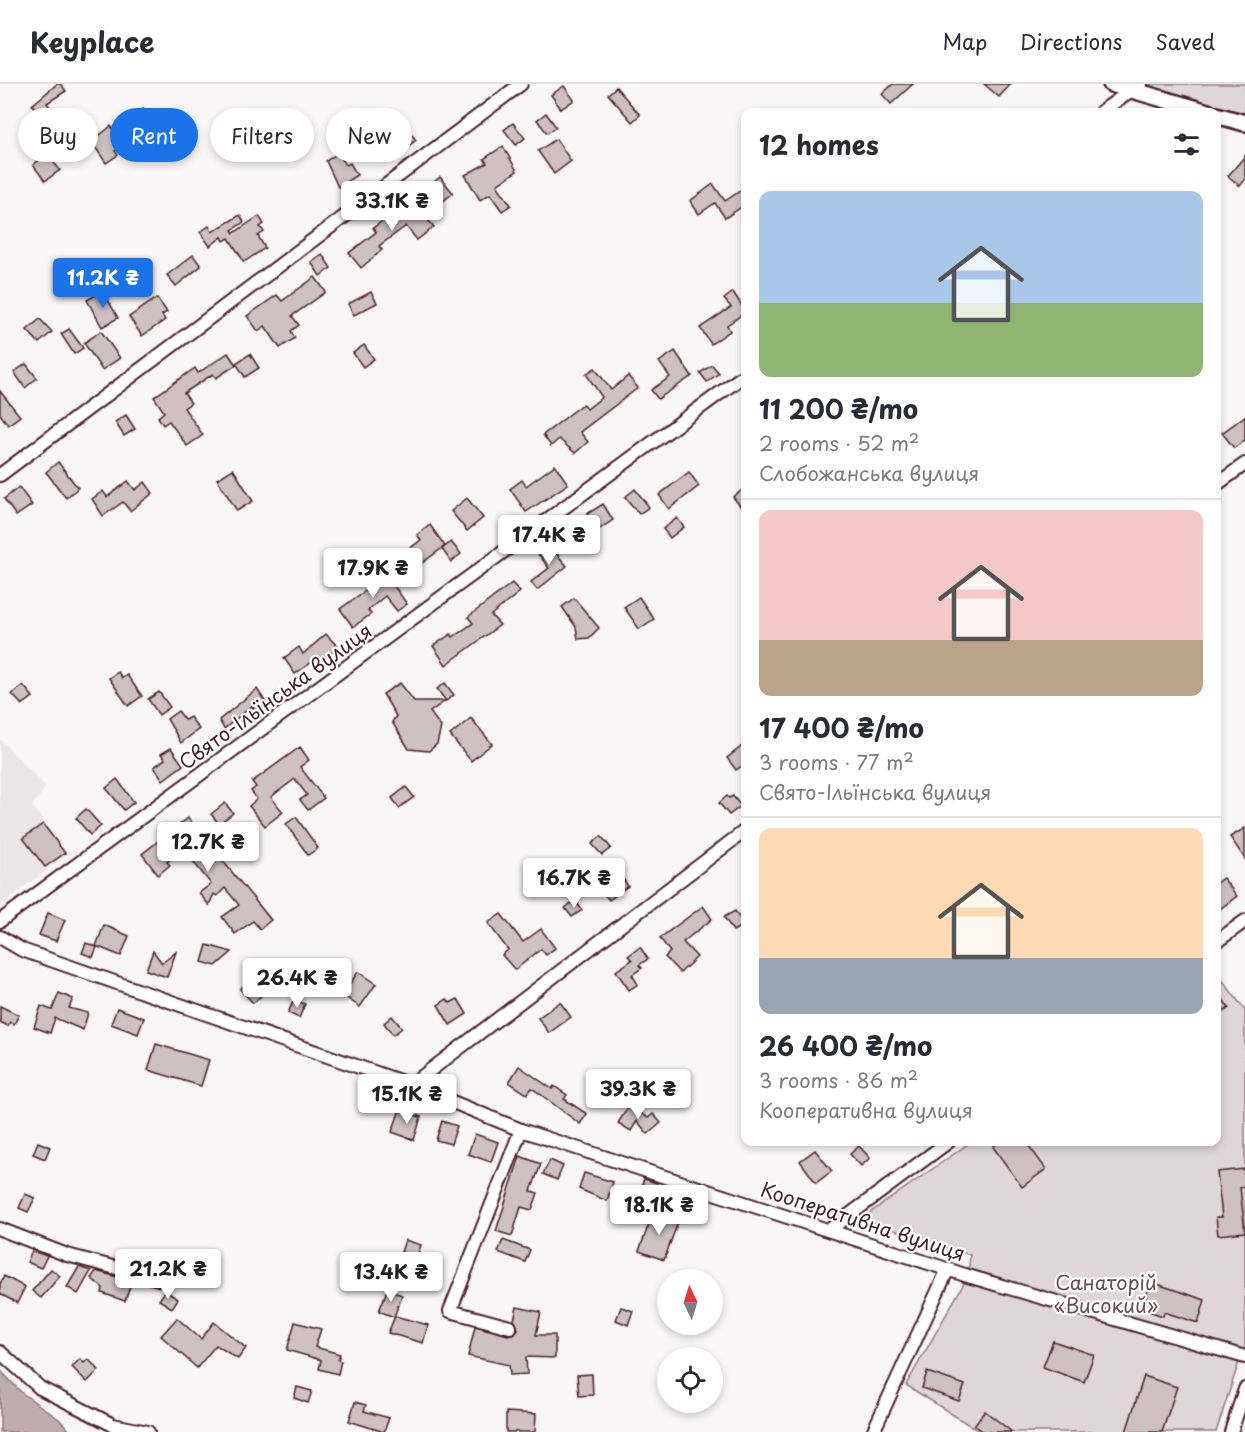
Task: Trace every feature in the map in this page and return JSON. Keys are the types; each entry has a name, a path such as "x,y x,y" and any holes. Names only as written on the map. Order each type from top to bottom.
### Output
{"street":[{"path":"0,475 521,84"},
{"path":"1111,84 1136,87 1196,108"},
{"path":"1107,108 1136,87"},
{"path":"1221,116 1245,123"},
{"name":"Свято-Ільїнська вулиця","path":"0,921 741,378"},
{"path":"1221,481 1245,464"},
{"path":"411,1085 741,834"},
{"path":"1221,938 1245,921"},
{"name":"Кооперативна вулиця","path":"0,937 22,950 411,1085 521,1130 948,1269 1245,1357"},
{"path":"510,1327 450,1311 521,1130"},
{"path":"829,1230 943,1146"},
{"path":"0,1229 67,1255 162,1280"},
{"path":"873,1432 948,1269"},
{"path":"0,1352 40,1388 113,1425 148,1432"},
{"path":"1231,1432 1245,1389"}],"shaded area":[{"path":"0,739 46,787 32,806 67,854 0,906"},
{"path":"0,1370 22,1393 59,1419 71,1432 0,1432"}],"green space":[{"path":"1140,84 1245,84 1245,123 1221,114 1221,108 1205,108"},
{"name":"Санаторій «Високий»","path":"1221,978 1245,1010 1245,1353 1241,1356 1216,1432 980,1432 906,1385 968,1276 970,1255 861,1219 965,1146 1221,1146"}],"building":[{"path":"57,84 61,84 66,91 47,103 49,108 34,108 32,105"},
{"path":"893,84 913,84 891,104 882,94"},
{"path":"984,84 1011,84 999,97"},
{"path":"564,86 574,100 561,109 551,95"},
{"path":"616,87 640,115 632,122 608,94"},
{"path":"546,113 556,127 547,133 537,120"},
{"path":"513,123 525,138 516,145 504,130"},
{"path":"110,127 110,160 106,163 98,151 98,133 100,135"},
{"path":"556,139 571,161 554,174 538,151"},
{"path":"503,146 517,171 497,185 511,205 502,211 490,194 480,200 465,175 487,163 484,159"},
{"path":"1245,156 1245,180 1240,186 1228,176"},
{"path":"37,162 54,162 60,170 45,181 33,165"},
{"path":"326,162 344,162 346,165 350,163 357,175 338,187"},
{"path":"440,177 453,193 441,203 432,192 437,189 433,183"},
{"path":"713,184 725,201 741,190 741,207 725,218 715,203 699,214 690,201"},
{"path":"407,203 411,209 416,205 434,227 417,240 406,226 379,246 382,250 361,268 349,253 376,232 373,228"},
{"path":"240,215 244,222 232,230 234,233 259,216 264,224 260,227 264,232 258,236 265,248 244,262 229,238 224,241 222,237 210,246 200,232 209,226 212,232"},
{"path":"322,254 331,268 320,276 311,262"},
{"path":"193,255 201,266 176,286 167,275"},
{"path":"315,277 326,292 292,316 299,325 291,331 295,338 280,348 265,326 258,331 247,316 277,295 282,301"},
{"path":"103,291 118,318 102,327 87,300"},
{"path":"371,292 377,303 354,315 348,304"},
{"path":"733,292 741,304 741,315 727,325 730,331 711,344 700,328 731,307 724,299"},
{"path":"157,298 167,312 162,315 165,320 142,336 129,317"},
{"path":"40,319 52,332 39,343 27,330"},
{"path":"69,329 83,348 74,354 61,334"},
{"path":"101,331 120,358 102,370 84,343"},
{"path":"364,345 374,359 363,367 353,353"},
{"path":"675,351 692,376 658,399 651,390 670,377 659,362"},
{"path":"228,353 236,365 216,378 213,374 184,393 191,403 184,408 203,435 187,446 169,421 163,425 158,417 164,412 154,397 195,368 198,373"},
{"path":"250,354 259,368 245,377 236,363"},
{"path":"26,364 37,378 25,388 14,372"},
{"path":"712,365 719,373 707,382 700,373"},
{"path":"595,368 611,390 628,376 638,388 580,432 588,442 575,453 559,439 551,446 543,435 583,404 587,409 602,397 586,374"},
{"path":"0,391 20,416 8,425 0,414"},
{"path":"126,415 135,429 124,436 115,422"},
{"path":"1245,416 1245,440 1234,448 1222,433"},
{"path":"58,462 78,488 66,498 46,472"},
{"path":"555,465 568,484 526,512 510,489 522,480 526,486"},
{"path":"233,469 253,501 237,511 217,479"},
{"path":"689,472 699,486 669,509 659,495"},
{"path":"128,481 135,490 145,482 153,493 130,511 123,502 103,516 92,499 103,491 107,497"},
{"path":"19,487 32,505 16,516 4,499"},
{"path":"635,489 649,507 639,514 625,497"},
{"path":"741,491 741,507 733,497"},
{"path":"467,498 483,518 467,531 451,511"},
{"path":"603,504 613,520 598,530 587,514"},
{"path":"677,518 684,527 670,538 663,529"},
{"path":"430,525 445,546 410,572 399,556 421,540 417,535"},
{"path":"451,542 461,554 451,562 442,549"},
{"path":"547,543 567,566 537,590 531,582 549,568 536,551"},
{"path":"382,569 407,604 397,611 385,596 368,610 371,614 353,627 340,609 373,585 369,579"},
{"path":"512,583 520,592 491,615 500,625 446,665 433,646 451,634 453,637 473,623 468,617"},
{"path":"639,597 654,619 639,629 624,607"},
{"path":"574,598 599,628 589,638 578,639 576,627 562,607"},
{"path":"326,634 338,647 322,661 319,657 295,674 284,658 299,647 303,654"},
{"path":"118,672 122,678 127,675 142,696 128,706 109,678"},
{"path":"400,683 414,701 445,701 430,712 441,727 437,744 429,751 409,749 392,722 396,716 383,694"},
{"path":"445,683 454,695 446,701 437,689"},
{"path":"23,685 33,697 22,705 12,694"},
{"path":"257,689 266,703 255,711 252,706 224,729 219,720"},
{"path":"159,692 170,707 159,715 148,699"},
{"path":"178,711 185,720 190,717 199,729 181,743 167,719"},
{"path":"471,718 492,744 471,761 450,735"},
{"path":"300,747 309,760 300,767 324,798 308,810 300,800 307,795 295,779 271,797 283,812 265,826 249,806 257,799 251,791 256,787 252,782"},
{"path":"741,747 741,766 736,770 727,758"},
{"path":"171,748 183,765 163,780 154,767 165,759 161,754"},
{"path":"117,779 134,802 124,810 106,788"},
{"path":"406,787 414,797 399,808 392,798"},
{"path":"727,796 729,798 733,796 741,806 729,815 719,803"},
{"path":"225,803 233,813 219,824 211,814"},
{"path":"86,809 101,826 90,835 76,818"},
{"path":"296,817 318,848 308,855 286,824"},
{"path":"188,818 271,920 260,929 253,921 235,934 222,917 239,905 225,888 217,896 214,894 209,905 199,893 211,884 184,850 167,862 170,865 158,875 142,854"},
{"path":"43,824 65,853 45,867 23,838"},
{"path":"1245,828 1245,859 1230,837"},
{"path":"601,836 611,848 602,855 592,844"},
{"path":"617,870 628,886 609,900 597,885"},
{"path":"1223,878 1237,896 1221,908 1221,879"},
{"path":"575,900 582,910 572,917 565,908"},
{"path":"703,906 712,919 683,942 697,957 680,973 665,957 670,952 660,938"},
{"path":"735,911 741,920 741,927 733,931 724,917"},
{"path":"48,913 65,920 56,941 39,935"},
{"path":"501,914 523,942 541,929 555,948 546,955 541,949 515,970 502,955 508,950 488,923"},
{"path":"104,925 129,936 121,956 96,946"},
{"path":"86,943 97,947 93,957 82,953"},
{"path":"207,945 232,952 216,966 202,962"},
{"path":"640,947 648,959 639,965 642,968 632,975 638,984 629,990 616,971 632,960 628,956"},
{"path":"153,951 162,963 176,952 167,977 146,970"},
{"path":"358,972 376,984 360,1007 342,995"},
{"path":"257,974 270,988 253,1003 240,989"},
{"path":"59,993 73,999 69,1008 88,1013 83,1030 55,1018 50,1033 34,1027 41,1006 52,1010"},
{"path":"1221,997 1229,1008 1221,1014"},
{"path":"447,999 450,1003 458,999 467,1014 450,1025 438,1005"},
{"path":"294,1000 305,1004 299,1018 288,1013"},
{"path":"560,1002 571,1017 549,1033 538,1018"},
{"path":"0,1006 19,1015 14,1024 10,1022 8,1026 0,1022"},
{"path":"117,1008 144,1018 138,1034 111,1024"},
{"path":"392,1016 402,1028 393,1035 384,1023"},
{"path":"156,1044 209,1060 201,1086 148,1070"},
{"path":"519,1066 552,1089 554,1086 567,1095 564,1099 587,1114 580,1124 532,1088 527,1094 509,1082"},
{"path":"624,1102 648,1118 653,1114 661,1123 648,1134 637,1121 631,1131 618,1123 627,1109"},
{"path":"400,1110 421,1117 414,1140 392,1132"},
{"path":"442,1121 457,1126 451,1144 436,1140"},
{"path":"475,1134 498,1142 491,1162 468,1154"},
{"path":"38,1142 50,1147 45,1159 33,1154"},
{"path":"859,1146 870,1158 861,1166 850,1154"},
{"path":"1029,1146 1046,1169 1022,1187 993,1147"},
{"path":"815,1150 832,1171 816,1183 800,1161"},
{"path":"520,1156 541,1164 531,1191 538,1193 532,1210 521,1207 512,1236 496,1231"},
{"path":"550,1160 563,1166 557,1180 543,1174"},
{"path":"1244,1169 1245,1186 1240,1187 1245,1232 1218,1235 1216,1217 1222,1217 1217,1172"},
{"path":"584,1173 613,1182 607,1201 579,1189"},
{"path":"644,1179 657,1183 648,1207 636,1203"},
{"path":"25,1194 35,1198 28,1212 19,1208"},
{"path":"653,1213 678,1222 664,1260 639,1251"},
{"path":"405,1240 421,1245 417,1257 401,1252"},
{"path":"503,1240 530,1250 525,1262 498,1252"},
{"path":"32,1251 47,1256 41,1268 27,1262"},
{"path":"79,1267 91,1271 78,1294 67,1287"},
{"path":"51,1269 60,1276 41,1298 32,1291"},
{"path":"96,1271 132,1281 125,1301 102,1293 103,1288 91,1278"},
{"path":"4,1276 25,1287 17,1303 0,1294 0,1284"},
{"path":"1151,1282 1205,1300 1198,1323 1164,1312 1163,1316 1142,1309"},
{"path":"387,1290 402,1295 394,1317 379,1311"},
{"path":"165,1291 178,1299 172,1308 159,1300"},
{"path":"517,1307 541,1312 536,1335 555,1335 555,1358 526,1357 527,1374 510,1375 509,1365 468,1356 475,1326 508,1335 515,1333 518,1329 514,1320"},
{"path":"621,1307 633,1311 628,1325 616,1320"},
{"path":"395,1316 428,1325 423,1343 388,1333"},
{"path":"177,1318 201,1339 214,1322 246,1348 238,1359 216,1345 197,1368 161,1336"},
{"path":"295,1322 321,1329 315,1347 340,1354 338,1374 319,1369 321,1360 287,1350"},
{"path":"1053,1341 1094,1355 1084,1382 1043,1367"},
{"path":"80,1359 84,1363 88,1359 99,1370 87,1382 72,1367"},
{"path":"927,1372 965,1385 959,1401 922,1388"},
{"path":"592,1374 593,1395 579,1396 577,1375"},
{"path":"1144,1376 1177,1387 1162,1432 1126,1432"},
{"path":"297,1387 312,1391 308,1403 294,1398"},
{"path":"355,1402 366,1405 364,1411 389,1418 384,1432 349,1421"},
{"path":"985,1411 1012,1432 984,1432 974,1425"},
{"path":"506,1412 536,1414 535,1432 506,1432"}]}
